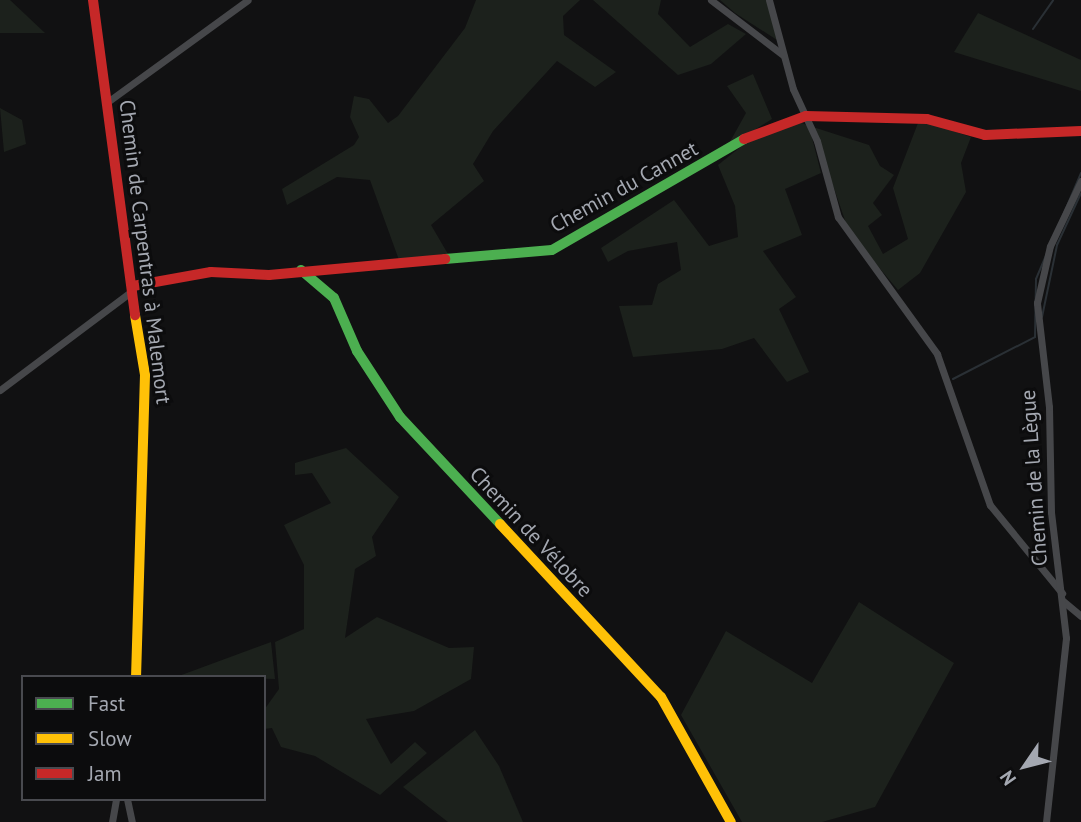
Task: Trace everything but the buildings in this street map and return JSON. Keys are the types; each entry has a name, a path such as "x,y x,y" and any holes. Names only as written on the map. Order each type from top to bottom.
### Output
{"street":[{"name":"Chemin de Carpentras à Malemort","path":"93,0 133,288 147,443 136,675"},
{"path":"106,103 248,0"},
{"path":"711,0 783,55"},
{"path":"769,0 783,55 846,232 925,335 946,374 990,505 1062,597 1081,616"},
{"name":"Chemin du Cannet","path":"133,288 211,272 268,275 552,250 752,134 806,116 927,119 985,135 1081,131"},
{"name":"Chemin de la Lègue","path":"1046,822 1066,638 1037,303 1050,246 1081,181"},
{"name":"Chemin de Vélobre","path":"301,270 334,299 357,351 400,417 661,697 731,822"},
{"path":"0,390 133,288"},
{"path":"111,822 116,801"},
{"path":"127,801 132,822"}],"shaded area":[{"path":"0,0 10,0 45,33 0,33"},
{"path":"476,0 580,0 563,16 564,35 616,72 595,87 557,61 493,131 473,164 484,181 431,225 448,254 399,260 370,180 337,177 287,205 282,189 354,145 359,137 350,117 354,96 369,99 388,123 398,116 465,28"},
{"path":"593,0 661,0 658,14 690,47 728,24 746,34 711,64 678,75"},
{"path":"720,0 767,0 777,40 735,13"},
{"path":"978,13 1081,60 1081,91 954,52"},
{"path":"753,74 772,119 727,147 746,113 727,86"},
{"path":"0,108 22,120 26,144 4,152"},
{"path":"797,121 809,126 821,173 785,189 802,235 763,251 796,297 779,309 809,372 787,382 754,338 722,349 633,357 619,306 652,305 658,284 681,270 677,242 628,251 608,262 601,248 674,200 709,246 738,237 735,206 718,165 753,137"},
{"path":"926,122 971,137 961,163 966,192 920,273 898,290 849,232 813,127 869,145 880,166 894,175 873,203 882,215 868,226 883,254 908,239 893,188 918,123"},
{"path":"346,448 399,497 372,537 376,556 355,569 345,638 377,617 449,648 474,647 471,679 414,711 366,719 391,764 415,742 427,753 380,795 315,756 281,747 272,728 266,729 266,707 279,689 275,642 304,629 304,565 284,525 331,503 312,473 295,475 295,463"},
{"path":"859,602 954,663 875,807 822,822 742,822 681,715 726,631 812,683"},
{"path":"271,642 275,679 266,679 266,675 181,675"},
{"path":"475,730 499,766 523,822 448,822 403,787"}],"waterway":[{"path":"1033,29 1053,0"},
{"path":"953,379 1035,337 1036,279 1081,173"},
{"path":"1042,317 1057,245 1081,193"}],"traffic: fast":[{"path":"445,259 552,250 744,139"},
{"path":"301,270 334,298 357,351 400,417 500,524"}],"traffic: slow":[{"path":"135,315 145,375 136,675"},
{"path":"500,524 661,697 731,822"}],"traffic: jam":[{"path":"93,0 135,315"},
{"path":"744,139 806,116 927,119 985,135 1081,131"},
{"path":"133,286 211,272 269,275 445,259"}]}
